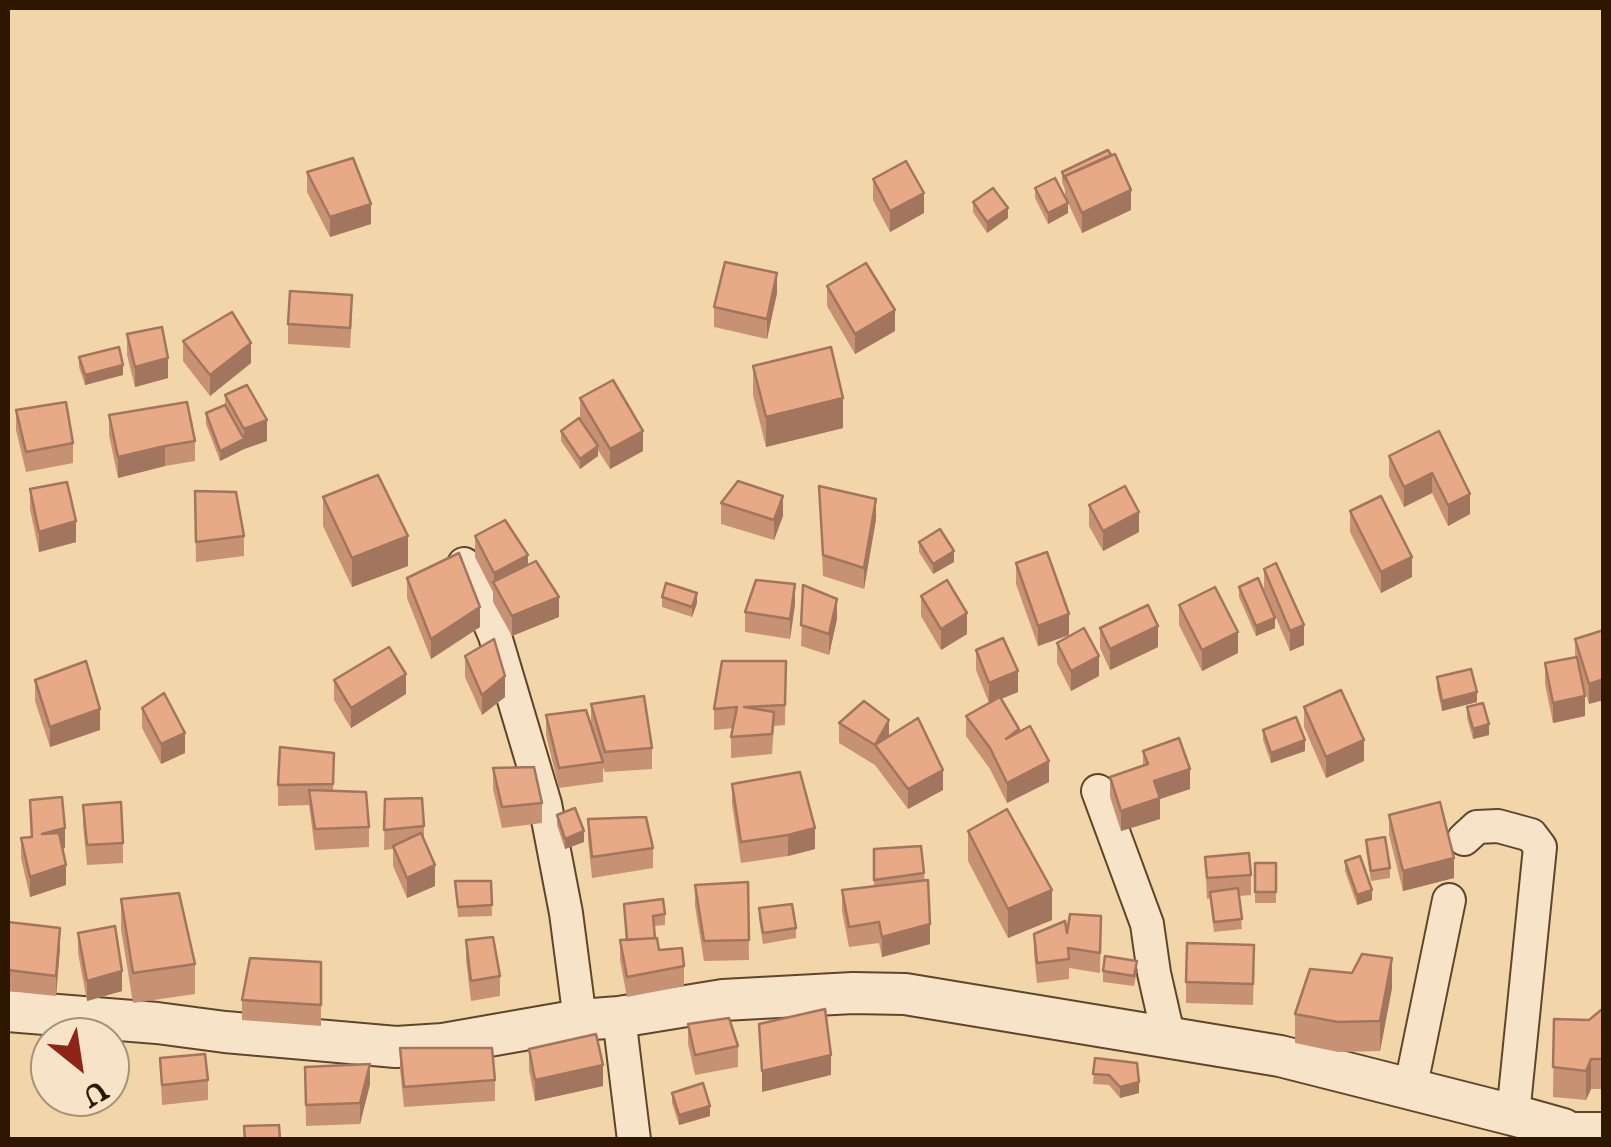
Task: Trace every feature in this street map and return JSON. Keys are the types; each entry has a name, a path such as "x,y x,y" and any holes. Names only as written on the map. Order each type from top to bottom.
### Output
{"street":[{"path":"464,564 495,636 545,804 566,912 634,1140"},
{"path":"1098,792 1147,924 1169,1039"},
{"path":"1464,840 1477,826 1498,826 1531,835 1540,847 1513,1115"},
{"path":"1410,1090 1449,900"},
{"path":"8,1011 396,1047 458,1042 724,1000 905,994 1280,1056 1513,1115 1571,1134 1604,1130"}],"building":[{"path":"1108,150 1111,155 1065,179 1062,172"},
{"path":"1115,154 1131,190 1082,213 1065,176"},
{"path":"353,158 371,204 330,217 307,172"},
{"path":"906,161 924,193 890,211 873,179"},
{"path":"1055,178 1068,203 1048,213 1035,188"},
{"path":"993,188 1008,208 987,222 973,202"},
{"path":"725,262 777,273 767,319 714,307"},
{"path":"866,263 895,310 855,334 827,286"},
{"path":"290,291 352,295 350,328 288,324"},
{"path":"232,312 251,343 210,375 183,341"},
{"path":"162,327 168,358 135,367 127,334"},
{"path":"119,347 123,365 85,375 79,357"},
{"path":"831,347 843,398 766,417 753,366"},
{"path":"613,380 643,431 610,449 580,398"},
{"path":"247,385 267,420 244,429 225,395"},
{"path":"66,402 73,443 26,452 16,410"},
{"path":"187,402 195,441 118,457 109,415"},
{"path":"225,405 244,439 220,451 206,413"},
{"path":"579,418 598,446 580,459 561,431"},
{"path":"1439,431 1470,494 1448,505 1432,473 1404,487 1389,456"},
{"path":"378,475 408,536 352,558 323,497"},
{"path":"738,481 783,496 774,520 721,503"},
{"path":"67,482 76,521 39,532 30,489"},
{"path":"819,486 876,499 864,568 823,555"},
{"path":"1125,486 1139,512 1103,531 1089,505"},
{"path":"195,491 236,492 244,536 196,542"},
{"path":"1381,496 1412,557 1381,572 1350,511"},
{"path":"505,520 528,555 494,573 475,536"},
{"path":"940,529 954,551 933,564 919,542"},
{"path":"1047,552 1069,614 1038,626 1016,563"},
{"path":"459,553 480,607 431,639 407,578"},
{"path":"536,561 559,597 512,616 493,582"},
{"path":"1276,563 1304,625 1290,631 1264,569"},
{"path":"1258,578 1275,618 1256,626 1239,587"},
{"path":"756,580 795,584 790,619 745,612"},
{"path":"947,580 967,613 941,629 921,596"},
{"path":"666,583 697,593 692,607 662,597"},
{"path":"803,585 837,599 829,634 801,625"},
{"path":"1215,587 1238,632 1202,650 1179,605"},
{"path":"1148,605 1158,626 1110,649 1100,628"},
{"path":"1084,628 1099,656 1071,671 1057,643"},
{"path":"1604,630 1604,679 1589,684 1575,639"},
{"path":"1003,638 1018,671 989,683 976,650"},
{"path":"494,639 505,676 482,695 465,656"},
{"path":"389,647 406,674 351,708 334,680"},
{"path":"1577,657 1585,696 1553,703 1545,663"},
{"path":"86,661 100,709 50,727 35,680"},
{"path":"722,661 786,661 785,705 744,707 774,712 772,734 731,737 737,707 714,709"},
{"path":"1471,669 1477,692 1442,701 1437,677"},
{"path":"1341,690 1364,740 1326,757 1304,707"},
{"path":"164,693 185,733 161,744 142,708"},
{"path":"644,696 652,748 605,752 591,704"},
{"path":"1000,697 1019,729 1006,739 1030,726 1049,761 1007,783 990,748 966,716"},
{"path":"864,701 889,720 875,745 839,723"},
{"path":"1483,703 1489,724 1473,729 1467,707"},
{"path":"586,710 603,762 559,768 546,715"},
{"path":"1296,717 1305,740 1271,753 1263,730"},
{"path":"918,718 943,770 908,789 875,745"},
{"path":"1179,738 1190,769 1154,781 1160,798 1121,811 1110,777 1148,764 1143,751"},
{"path":"280,747 334,753 333,784 278,785"},
{"path":"534,767 542,803 502,807 493,768"},
{"path":"800,772 815,828 741,842 732,784"},
{"path":"309,790 366,792 369,827 315,829"},
{"path":"62,797 65,828 42,834 59,833 66,865 30,877 21,838 32,837 30,800"},
{"path":"422,798 424,826 384,830 385,799"},
{"path":"121,802 123,843 87,845 83,805"},
{"path":"1440,802 1454,858 1403,871 1389,815"},
{"path":"575,808 584,831 565,839 557,815"},
{"path":"1007,809 1052,890 1008,909 968,831"},
{"path":"646,817 653,848 592,857 588,819"},
{"path":"421,833 435,865 407,878 393,846"},
{"path":"1385,837 1390,868 1371,871 1366,840"},
{"path":"921,846 924,873 874,880 874,849"},
{"path":"1249,853 1251,875 1207,878 1205,857"},
{"path":"1360,856 1372,890 1357,895 1345,861"},
{"path":"1255,863 1276,863 1276,892 1255,892"},
{"path":"928,880 930,924 882,937 879,922 849,927 842,890"},
{"path":"455,881 491,881 492,905 458,907"},
{"path":"748,882 749,940 704,941 695,885"},
{"path":"1238,888 1242,919 1214,922 1210,892"},
{"path":"179,893 195,964 133,973 121,899"},
{"path":"663,899 665,914 653,916 655,938 627,940 624,904"},
{"path":"792,904 796,928 763,933 759,908"},
{"path":"1070,914 1101,916 1100,953 1068,948 1069,959 1037,963 1034,934 1065,921 1067,933"},
{"path":"8,922 60,928 56,976 8,970"},
{"path":"115,926 122,971 87,981 78,933"},
{"path":"493,937 500,976 471,981 466,940"},
{"path":"657,938 659,950 682,948 684,966 627,977 620,940"},
{"path":"1187,943 1254,945 1253,984 1186,982"},
{"path":"1362,954 1392,958 1380,1021 1338,1022 1295,1014 1310,969 1352,973"},
{"path":"1105,956 1137,961 1134,976 1103,971"},
{"path":"250,958 321,962 321,1005 242,1000"},
{"path":"825,1009 831,1055 762,1071 759,1024"},
{"path":"1601,1010 1604,1059 1591,1059 1586,1071 1553,1067 1554,1019 1589,1020"},
{"path":"729,1018 738,1046 695,1055 688,1024"},
{"path":"596,1034 603,1065 535,1080 529,1049"},
{"path":"400,1048 492,1048 495,1080 404,1087"},
{"path":"205,1054 208,1080 162,1085 160,1058"},
{"path":"1095,1058 1137,1063 1139,1082 1120,1087 1109,1075 1093,1074"},
{"path":"370,1064 360,1103 306,1105 305,1067"},
{"path":"703,1083 710,1106 679,1115 672,1093"},
{"path":"279,1125 280,1140 245,1140 244,1126"}]}
